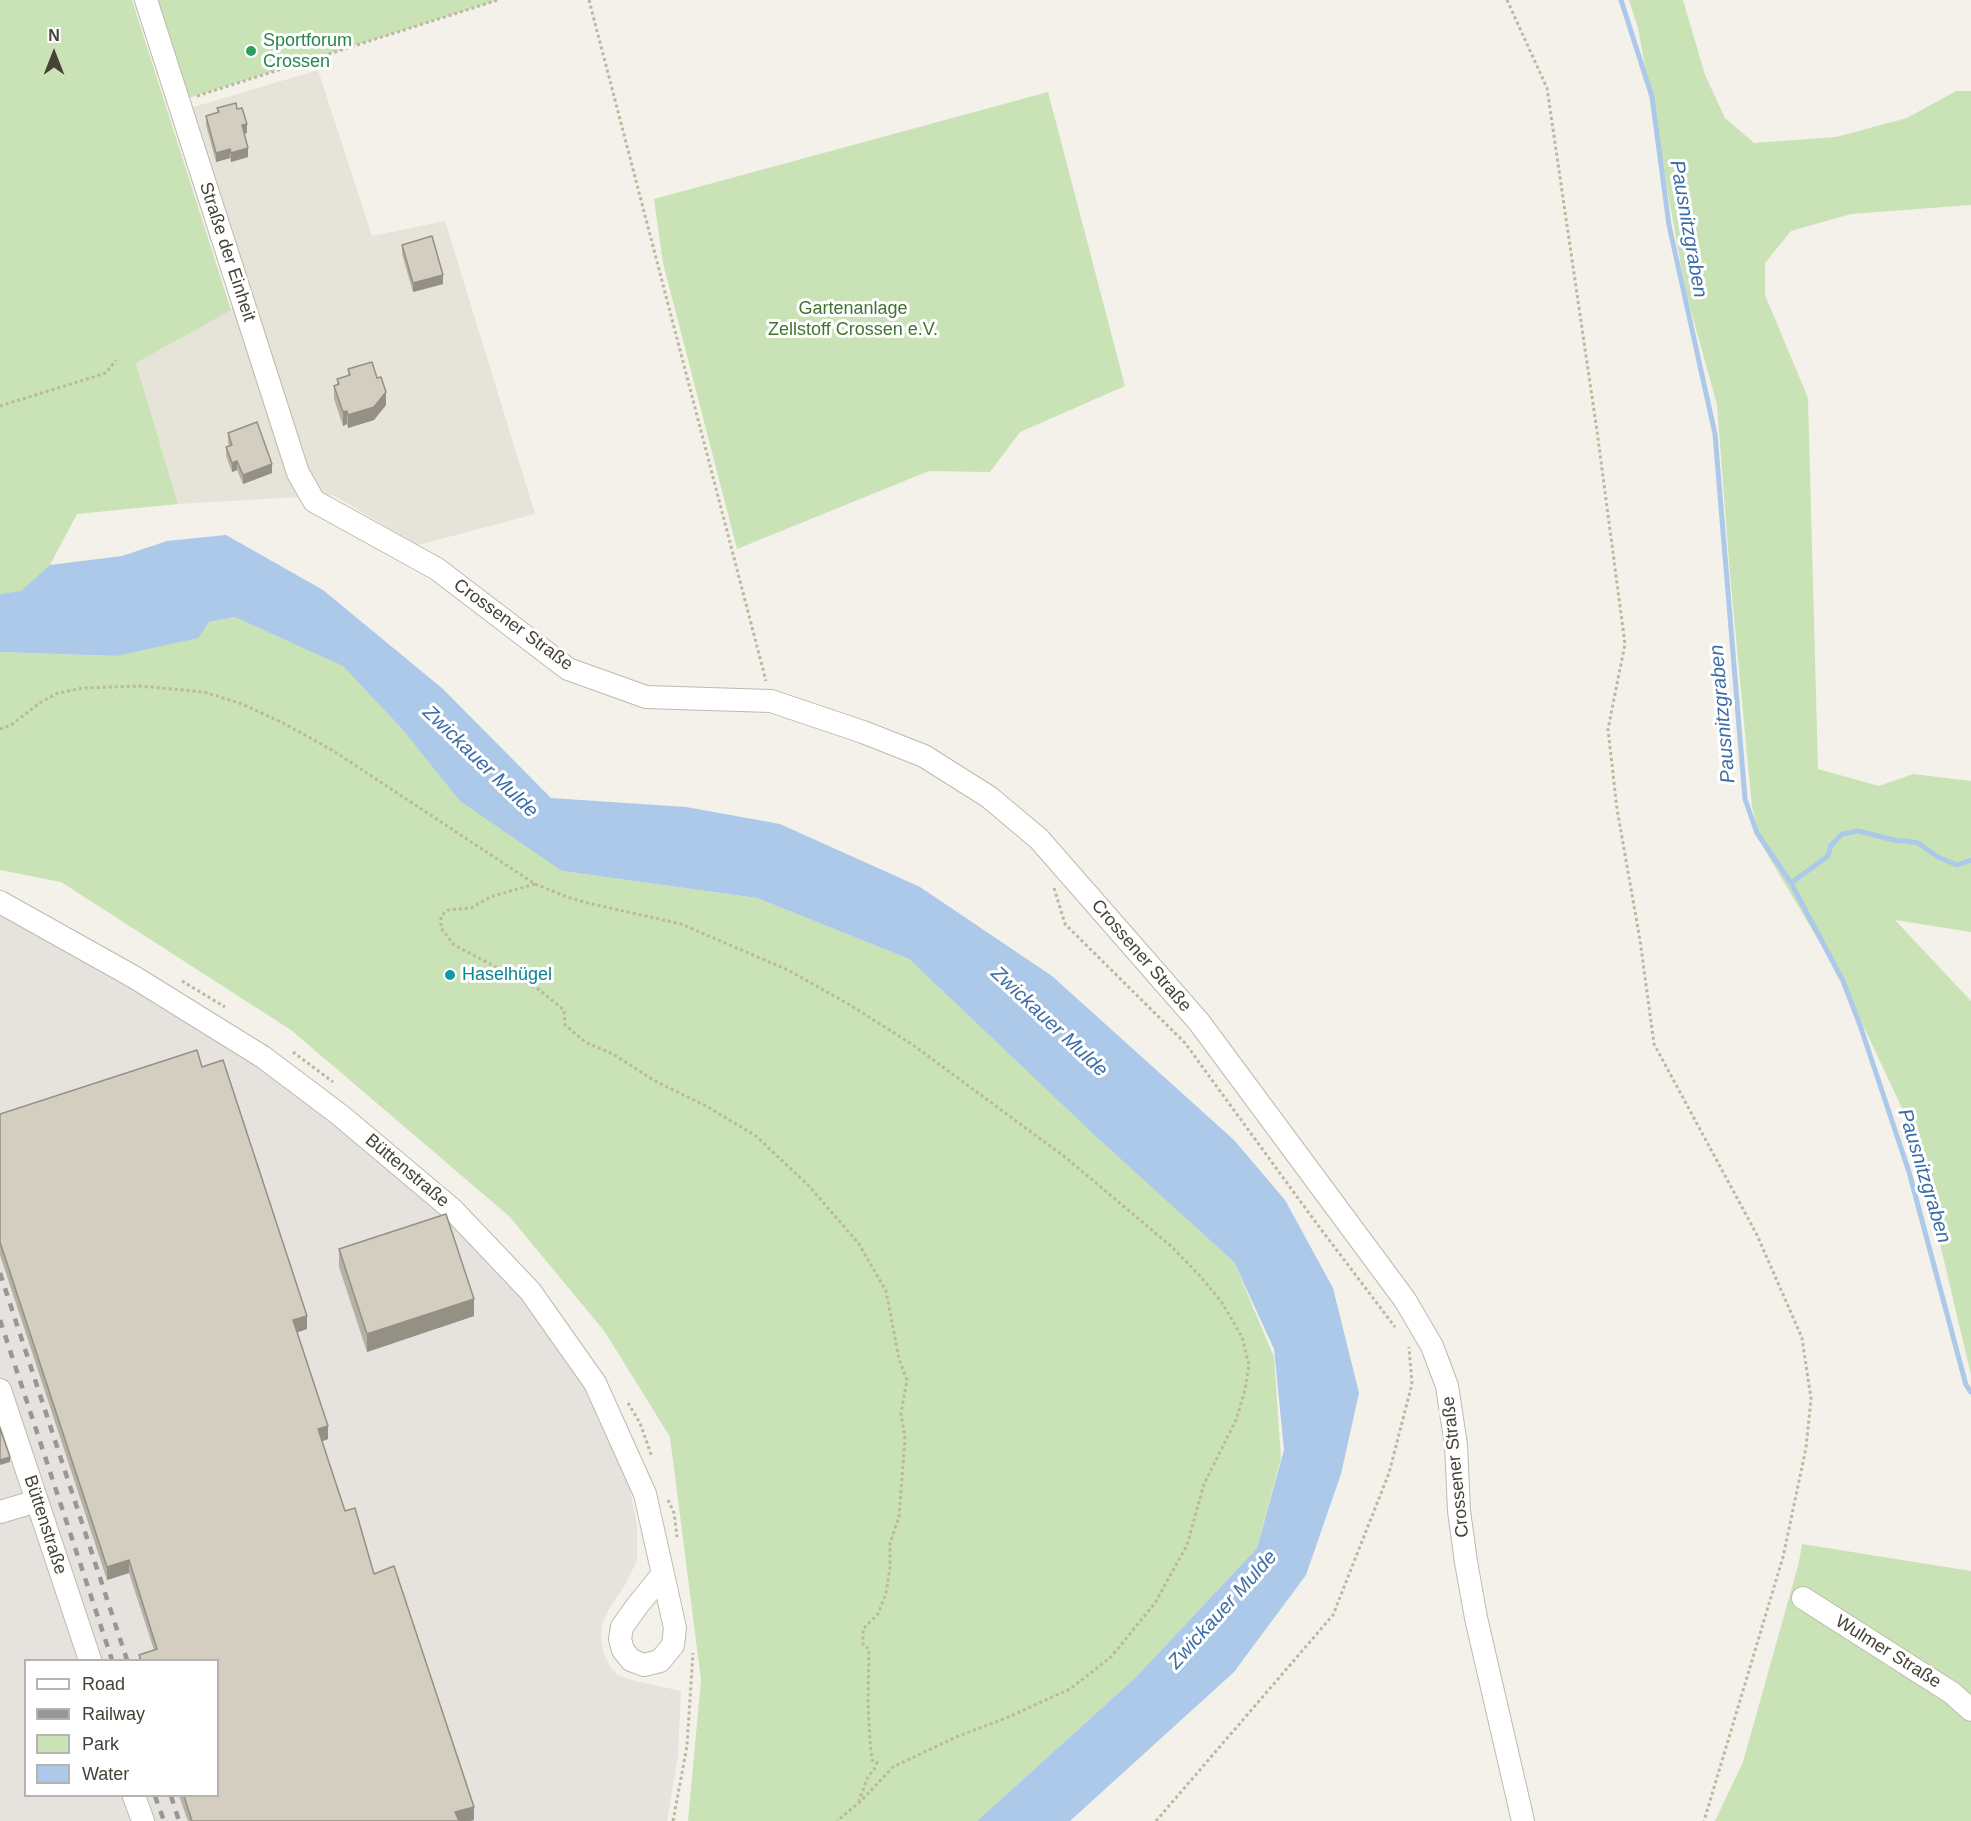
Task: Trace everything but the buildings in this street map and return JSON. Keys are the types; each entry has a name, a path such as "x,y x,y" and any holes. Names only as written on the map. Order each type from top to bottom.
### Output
{"street":[{"name":"Straße der Einheit","path":"146,0 298,473 314,501"},
{"name":"Crossener Straße","path":"314,501 438,569 568,669 646,697 771,700 863,732 924,756 989,797 1039,838 1199,1022 1405,1300 1432,1346 1447,1386 1456,1445 1459,1510 1476,1618 1523,1821"},
{"name":"Büttenstraße","path":"0,902 134,976 263,1057 340,1115 453,1210 530,1291 595,1383 645,1494 662,1575"},
{"name":"Büttenstraße","path":"0,1390 90,1659"},
{"path":"0,1512 37,1501"},
{"name":"Wulmer Straße","path":"1803,1598 1952,1693 1971,1710"},
{"path":"134,1797 143,1821"}],"path":[{"path":"179,101 498,0"},
{"path":"589,0 771,700"},
{"path":"1507,0 1547,88 1589,372 1625,644 1608,729 1617,809 1640,940 1654,1044 1757,1235 1802,1338 1810,1399 1806,1448 1784,1557 1704,1821"},
{"path":"0,406 106,373 116,360"},
{"path":"0,729 11,725 41,702 58,693 83,688 140,686 204,692 243,704 332,750 535,884 588,903 681,924 788,970 850,1005 913,1045 1065,1157 1172,1247 1221,1301 1242,1337 1249,1365 1245,1390 1236,1420 1204,1484 1187,1545 1155,1603 1111,1657 1070,1689 1006,1718 956,1737 893,1767 837,1821"},
{"path":"1052,881 1065,924 1185,1043 1314,1220 1402,1335"},
{"path":"535,884 490,897 471,908 448,910 441,916 441,928 454,945 529,984 547,996 564,1010 565,1025 585,1042 613,1054 655,1081 708,1107 756,1136 810,1186 859,1244 886,1291 898,1359 907,1380 901,1413 905,1438 898,1517 890,1543 890,1568 886,1593 878,1614 863,1629 863,1646 869,1649 870,1741 872,1760 877,1762 874,1770 868,1776 858,1803"},
{"path":"180,980 227,1009"},
{"path":"292,1051 336,1084"},
{"path":"1156,1821 1333,1615 1389,1473 1412,1384 1408,1344"},
{"path":"623,1394 640,1423 655,1463"},
{"path":"666,1493 674,1513 678,1546"},
{"path":"673,1821 687,1746 693,1645"}],"shaded area":[{"path":"318,70 372,236 445,221 535,514 418,545 333,495 178,504 136,363 250,298 187,109"},
{"path":"0,914 117,973 279,1079 452,1221 545,1324 589,1395 628,1480 637,1524 637,1561 602,1624 601,1638 604,1654 611,1668 618,1675 681,1691 678,1756 667,1821 0,1821"}],"green space":[{"path":"0,0 132,0 231,310 136,363 178,504 77,514 50,565 21,592 0,594"},
{"name":"Sportforum Crossen","path":"148,0 498,0 179,101"},
{"path":"1629,0 1683,0 1705,75 1725,118 1754,143 1836,137 1907,118 1956,91 1971,91 1971,205 1851,214 1791,231 1765,263 1765,295 1808,398 1818,769 1879,786 1913,774 1971,781 1971,932 1895,920 1971,1001 1971,1375 1914,1134 1842,980 1763,847 1752,807 1717,405 1686,293 1638,28"},
{"name":"Gartenanlage Zellstoff Crossen e.V.","path":"1048,92 1125,386 1020,432 990,472 929,471 737,549 663,263 654,199"},
{"path":"236,617 344,666 403,730 562,871 757,898 909,959 1234,1262 1274,1357 1281,1458 1257,1548 1136,1677 977,1821 688,1821 701,1680 670,1437 605,1332 509,1216 291,1030 61,882 0,870 0,652 116,656 209,622"},
{"path":"1802,1544 1971,1571 1971,1821 1715,1821 1743,1762 1799,1562"}],"water":[{"name":"Zwickauer Mulde","path":"226,535 323,590 443,689 551,798 686,807 780,824 920,887 1052,976 1234,1140 1285,1200 1333,1288 1359,1393 1341,1474 1306,1575 1234,1672 1070,1821 977,1821 1136,1677 1257,1548 1284,1450 1274,1349 1234,1262 1101,1141 909,959 757,898 562,871 460,801 403,730 343,666 235,617 209,622 198,638 116,656 0,652 0,594 21,591 50,565 122,556 167,541"}],"waterway":[{"name":"Pausnitzgraben","path":"1621,0 1652,97 1669,225 1715,434 1745,799 1757,833 1791,883 1843,981 1860,1025 1909,1172 1966,1385 1971,1392"},
{"path":"1791,883 1828,856 1831,845 1842,834 1858,831 1898,841 1918,843 1938,857 1957,865 1971,860"}],"railway":[{"path":"0,1273 127,1659"},
{"path":"0,1320 112,1659"},
{"path":"155,1797 164,1821"},
{"path":"171,1797 179,1821"}],"place":[{"name":"Sportforum Crossen","path":"251,51"},
{"name":"Haselhügel","path":"450,975"}]}
